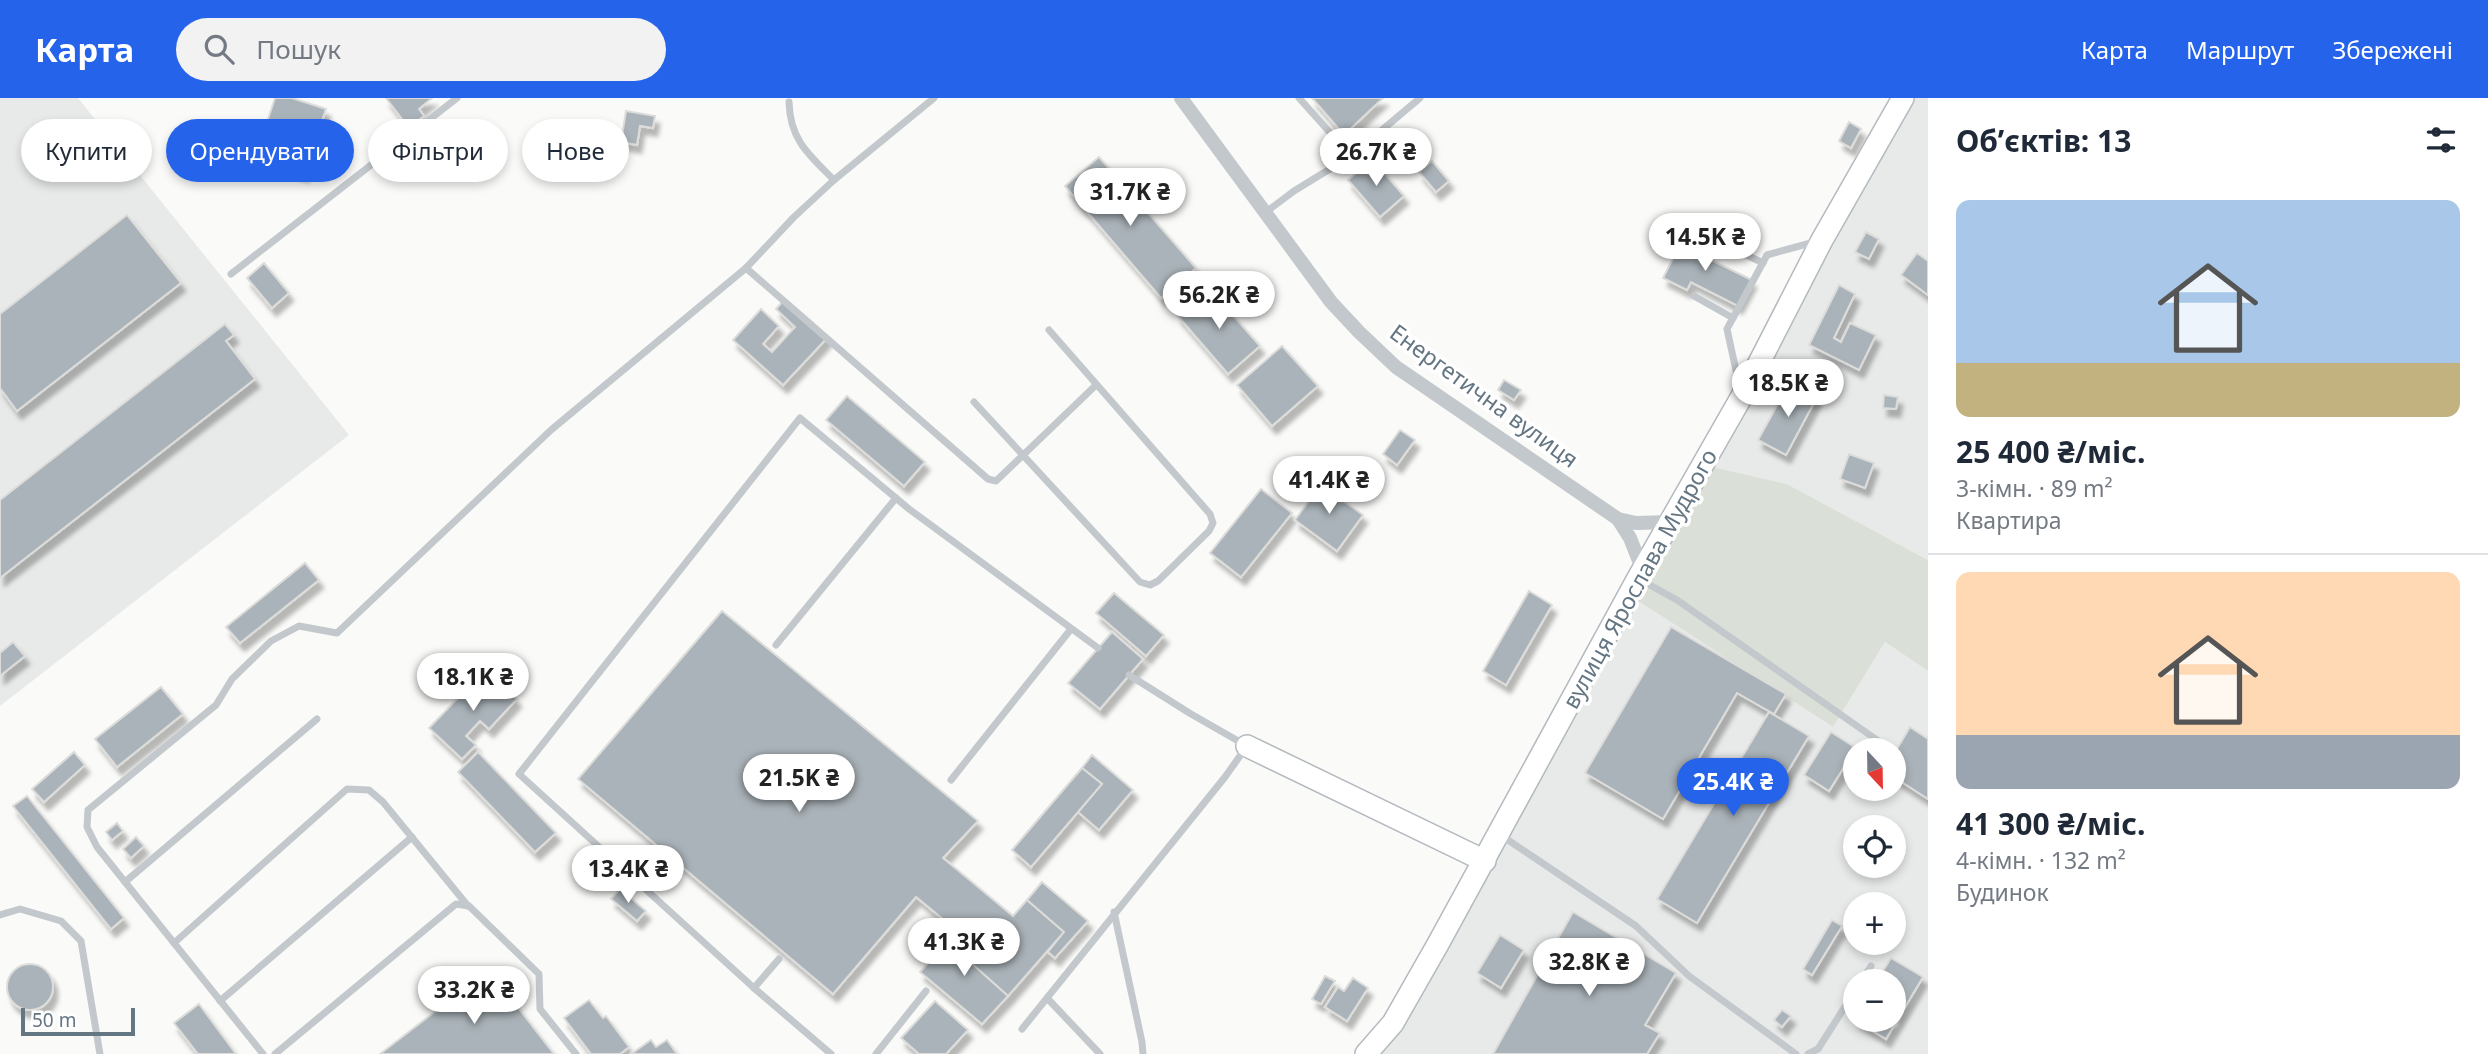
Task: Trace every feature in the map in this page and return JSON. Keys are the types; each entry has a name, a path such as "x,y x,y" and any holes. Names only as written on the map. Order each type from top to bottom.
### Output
{"main road":[{"name":"вулиця Ярослава Мудрого","path":"1366,1054 1393,1023 1485,861 1742,396 1822,240 1903,98"},
{"path":"1247,746 1485,861"}],"street":[{"name":"Енергетична вулиця","path":"1181,98 1331,302 1396,366 1618,519 1636,523 1671,522"},
{"name":"Енергетична вулиця","path":"1618,519 1630,538 1641,575"}],"lane":[{"path":"231,274 457,98"},
{"path":"263,1054 97,847 87,827 88,810 216,705 232,679 271,641 299,626 337,633 551,430 746,268 834,180 934,98"},
{"path":"1299,98 1351,156"},
{"path":"1266,212 1294,191 1351,156 1420,98"},
{"path":"789,102 789,122 796,138 834,180"},
{"path":"1742,396 1727,329 1767,255 1822,240"},
{"path":"1720,242 1763,263"},
{"path":"746,268 988,479 996,481 1096,385"},
{"path":"1694,296 1733,318"},
{"path":"974,402 1024,453 1140,582 1150,586 1158,580 1209,531 1213,523 1210,514 1049,330"},
{"path":"831,1054 754,988 519,774 800,418 895,498 1098,648"},
{"path":"776,645 895,498"},
{"path":"1641,575 1874,738"},
{"path":"951,780 1071,629"},
{"path":"1022,1029 1247,746 1129,675"},
{"path":"125,882 317,719"},
{"path":"174,943 347,789 369,790 383,802 469,906 539,974 540,1009 576,1054"},
{"path":"1499,835 1636,926 1689,976 1796,1054"},
{"path":"220,1001 412,837"},
{"path":"275,1054 456,904 469,906"},
{"path":"0,915 20,909 61,921 80,940 100,1054"},
{"path":"1114,912 1143,1054"},
{"path":"754,988 779,959"},
{"path":"876,1054 926,991"},
{"path":"1047,998 1100,1054"},
{"path":"1808,1054 1818,1049 1843,1010"}],"shaded area":[{"path":"0,98 78,98 95,119 21,119 21,182 146,182 349,435 0,706"},
{"path":"1905,98 1928,98 1928,560 1787,484 1709,466"},
{"path":"1709,466 1787,484 1928,560 1928,671 1885,642 1833,727 1632,597"},
{"path":"1632,597 1833,727 1885,642 1928,671 1928,1054 1369,1054"}],"building":[{"path":"275,98 292,98 326,109 323,119 268,119"},
{"path":"386,98 432,98 419,109 424,116 420,119 402,119"},
{"path":"1312,98 1383,98 1344,135"},
{"path":"626,111 655,116 653,128 640,126 637,145 629,144 629,119 625,119"},
{"path":"1849,122 1861,129 1851,148 1839,141"},
{"path":"1099,157 1196,268 1161,298 1065,186"},
{"path":"1372,159 1404,196 1380,217 1348,180"},
{"path":"1432,161 1449,181 1436,192 1419,172"},
{"path":"127,215 181,283 17,411 0,388 0,314"},
{"path":"1866,232 1879,239 1869,259 1855,252"},
{"path":"1684,237 1707,248 1703,256 1752,280 1738,306 1691,282 1687,290 1663,278"},
{"path":"1917,253 1928,261 1928,295 1901,275"},
{"path":"264,263 289,293 272,308 247,278"},
{"path":"1839,285 1855,294 1834,338 1841,342 1850,323 1876,335 1859,370 1809,345"},
{"path":"1209,288 1260,346 1228,374 1177,315"},
{"path":"785,299 828,337 783,385 733,340 761,309 779,326 763,344 772,352 795,327 776,309"},
{"path":"225,324 234,335 226,341 255,379 0,578 0,500"},
{"path":"1282,346 1318,386 1272,426 1237,385"},
{"path":"1504,380 1521,390 1514,400 1498,390"},
{"path":"1790,382 1817,397 1786,455 1758,440"},
{"path":"1884,395 1898,397 1896,409 1883,408"},
{"path":"847,396 925,462 904,486 826,420"},
{"path":"1400,430 1415,440 1397,465 1383,454"},
{"path":"1849,454 1874,463 1865,488 1840,479"},
{"path":"1325,479 1343,492 1339,498 1363,515 1337,551 1295,520"},
{"path":"1261,489 1292,513 1241,577 1210,553"},
{"path":"305,563 319,580 240,643 226,627"},
{"path":"1529,591 1552,605 1506,685 1483,671"},
{"path":"1114,593 1164,635 1146,656 1096,613"},
{"path":"722,611 978,821 943,858 1013,916 1027,900 1064,932 1008,996 971,963 982,951 916,897 833,994 578,779"},
{"path":"1671,627 1786,694 1774,714 1737,693 1663,819 1585,773"},
{"path":"1112,632 1143,659 1100,709 1068,683"},
{"path":"13,642 25,656 0,676 0,653"},
{"path":"486,669 517,699 489,729 480,721 466,736 476,745 462,759 429,728"},
{"path":"161,687 183,714 117,767 95,739"},
{"path":"1769,712 1809,736 1697,923 1657,899"},
{"path":"1910,727 1928,739 1928,799 1906,785 1906,738 1903,738"},
{"path":"1831,732 1843,740 1843,769 1829,791 1804,775"},
{"path":"74,752 85,765 44,802 32,789"},
{"path":"478,752 556,833 535,852 458,772"},
{"path":"1092,755 1133,790 1099,830 1078,812 1102,784 1082,768"},
{"path":"1082,768 1102,784 1031,867 1012,850"},
{"path":"27,796 124,918 111,929 13,806"},
{"path":"117,823 123,831 112,840 106,832"},
{"path":"136,837 144,846 131,858 123,849"},
{"path":"1042,882 1088,921 1055,958 1048,952 1064,932 1027,900"},
{"path":"620,889 646,911 637,921 611,899"},
{"path":"1573,912 1676,973 1645,1025 1660,1033 1647,1054 1493,1054"},
{"path":"1832,920 1842,926 1812,975 1803,969"},
{"path":"957,931 982,951 971,963 1008,996 982,1024 920,972"},
{"path":"1500,935 1524,950 1501,988 1477,973"},
{"path":"1891,958 1923,977 1906,1005 1906,969 1884,969"},
{"path":"30,964 46,971 53,987 46,1003 30,1010 14,1003 7,987 14,971"},
{"path":"489,970 554,1054 380,1054"},
{"path":"1325,976 1335,981 1321,1004 1312,999"},
{"path":"1353,978 1368,988 1347,1021 1325,1007 1338,987 1344,991"},
{"path":"589,1000 603,1018 606,1016 629,1047 620,1054 591,1054 564,1018"},
{"path":"935,1001 968,1030 946,1054 919,1054 901,1038"},
{"path":"199,1004 236,1054 198,1054 174,1023"},
{"path":"1782,1010 1791,1016 1782,1027 1774,1020"},
{"path":"1875,1032 1890,1032 1886,1039"},
{"path":"651,1040 656,1047 667,1040 677,1054 631,1054"}]}
